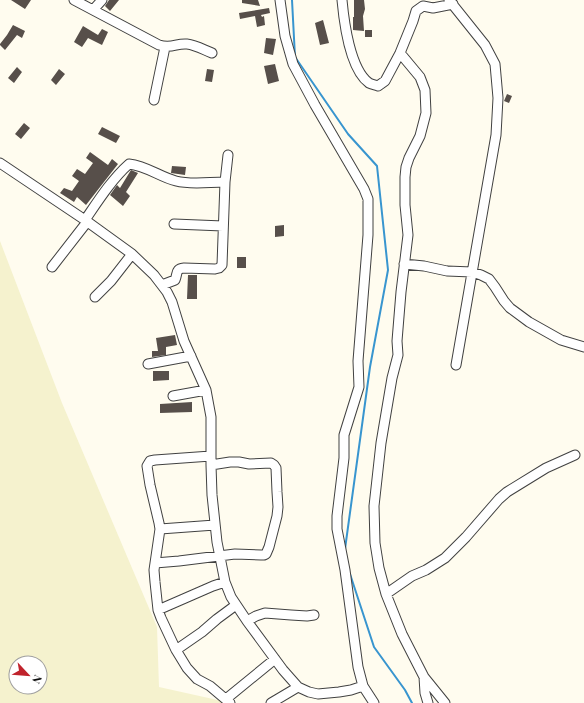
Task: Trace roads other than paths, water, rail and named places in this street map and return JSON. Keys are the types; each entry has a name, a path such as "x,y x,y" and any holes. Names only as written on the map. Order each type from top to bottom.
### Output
{"street":[{"path":"74,0 165,47 186,44 193,45 212,53"},
{"path":"93,10 102,0"},
{"path":"280,0 285,36 293,64 364,189 368,199 368,235 358,361 358,387 344,435 344,458 337,516 337,529 345,570 358,667 364,686 374,703"},
{"path":"342,0 344,18 354,61 361,74 369,83 378,86 385,81 400,53 416,11 423,6 433,8 451,2 485,45 495,64 498,98 496,135 456,364"},
{"path":"154,100 165,47"},
{"path":"400,53 420,77 425,90 426,113 420,136 409,158 404,177 408,236 400,292 397,341 398,355 392,378 381,444 374,506 376,549 386,594 402,634 424,677 445,703"},
{"path":"162,285 175,280 180,268 215,269 222,265 225,182 228,155"},
{"path":"0,162 132,254 154,275 167,292 172,302 184,341 206,390 211,417 212,495 215,525 225,582 231,598 283,670 298,687 318,694 351,690 364,686"},
{"path":"52,267 86,221 101,196 118,175 130,164 140,166 175,181 225,182"},
{"path":"174,224 223,226"},
{"path":"95,297 111,281 132,254"},
{"path":"404,264 424,266 447,271 472,272 481,275 489,279 510,308 529,322 561,340 584,347"},
{"path":"148,364 191,356"},
{"path":"173,396 206,390"},
{"path":"386,594 412,576 426,570 445,558 507,492 546,468 575,455"},
{"path":"155,563 234,554 266,554 277,516 278,507 276,472 274,465 271,463 249,464 211,460 155,460 150,461 148,466 150,484 160,529 155,563 155,582 158,610 176,650 187,668 197,679 210,686 228,701 275,659"},
{"path":"160,529 215,525"},
{"path":"158,610 225,582"},
{"path":"176,650 236,606"},
{"path":"247,621 265,613 307,616 314,615"},
{"path":"424,677 425,693 428,703"},
{"path":"271,703 298,687"}],"waterway":[{"path":"292,0 295,57 348,134 377,166 388,270 370,367 345,549"},
{"path":"350,574 374,647 405,690 412,703"}]}
